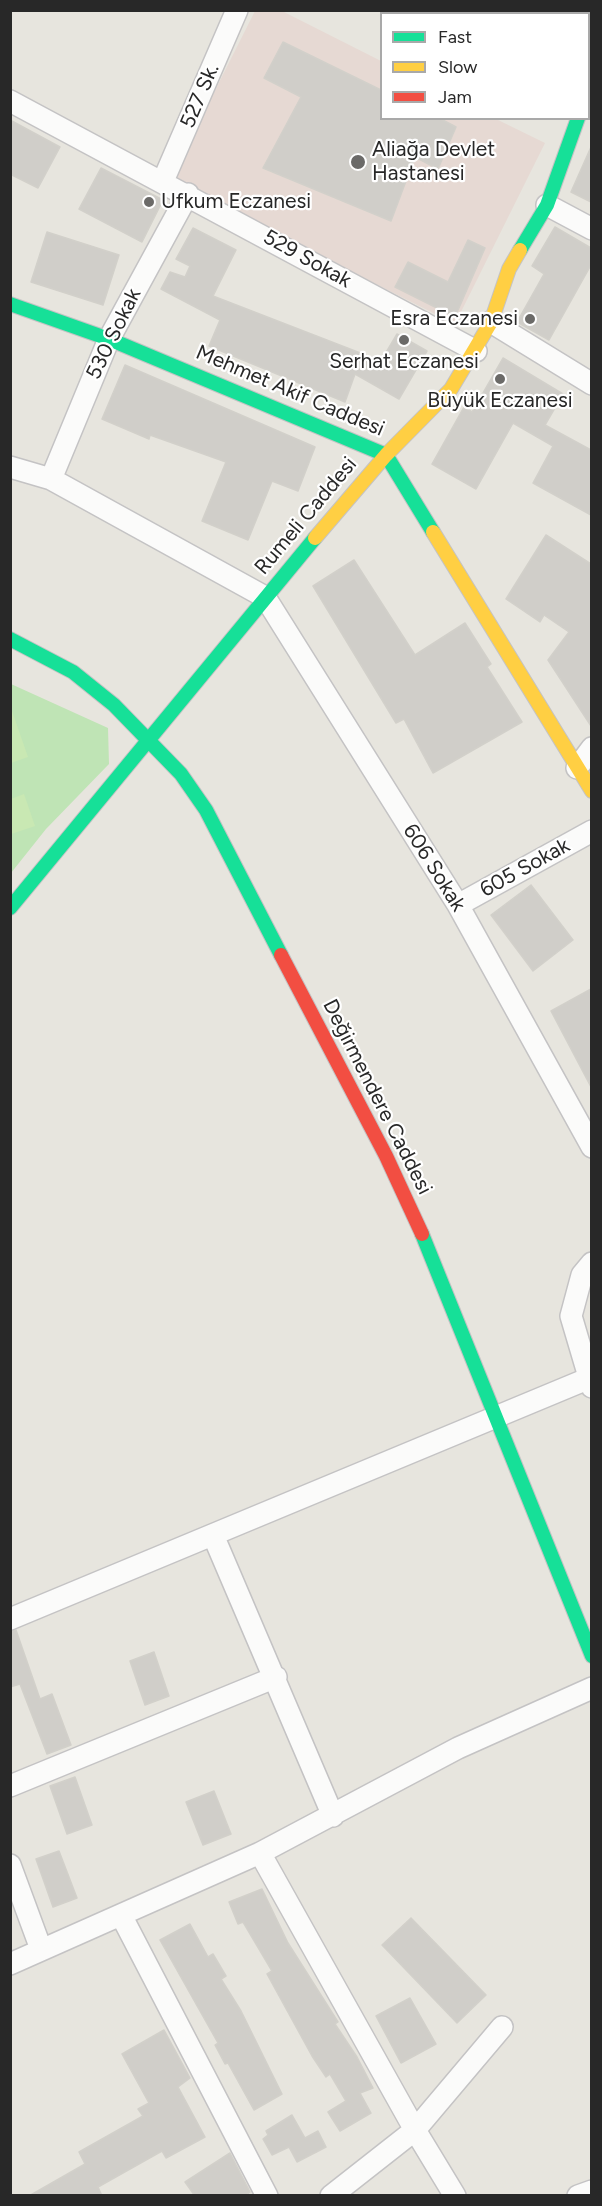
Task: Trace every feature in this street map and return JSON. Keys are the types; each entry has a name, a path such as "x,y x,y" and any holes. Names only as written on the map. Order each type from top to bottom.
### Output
{"street":[{"name":"527 Sk.","path":"164,181 237,10"},
{"name":"529 Sokak","path":"10,101 164,181 476,351"},
{"name":"Rumeli Caddesi","path":"10,908 265,597 386,454 451,389 476,351 491,322 509,269 547,205 577,120"},
{"name":"530 Sokak","path":"51,479 109,339 188,194"},
{"path":"547,205 591,229"},
{"name":"Mehmet Akif Caddesi","path":"10,304 109,339 386,454 591,791"},
{"path":"491,322 591,384"},
{"path":"10,467 51,479 265,597"},
{"name":"606 Sokak","path":"265,597 458,905 591,1147"},
{"name":"Değirmendere Caddesi","path":"10,639 74,672 114,705 181,774 206,810 386,1156 442,1278 591,1656"},
{"path":"577,768 591,748"},
{"name":"605 Sokak","path":"458,905 591,831"},
{"path":"10,1619 590,1381 571,1316 582,1275 591,1263"},
{"path":"213,1535 276,1677 333,1816"},
{"path":"10,1786 276,1677"},
{"path":"10,1964 260,1853 458,1748 591,1688"},
{"path":"260,1853 415,2130 455,2196"},
{"path":"10,1865 41,1949"},
{"path":"121,1915 267,2196"},
{"path":"330,2196 415,2130 502,2027"},
{"path":"578,2196 591,2191"}],"shaded area":[{"name":"Aliağa Devlet Hastanesi","path":"255,11 282,11 380,60 380,120 498,120 545,143 455,324 170,180"}],"green space":[{"path":"11,684 108,728 109,764 46,829 11,873"},
{"path":"12,711 28,757 11,763 10,712"},
{"path":"24,794 35,826 11,834 11,799"}],"building":[{"path":"283,42 380,90 380,120 443,120 456,127 438,169 415,157 391,221 263,168 301,97 264,78"},
{"path":"10,120 60,147 38,188 10,174"},
{"path":"591,147 591,202 571,192"},
{"path":"101,168 163,200 142,242 79,209"},
{"path":"555,227 591,248 591,265 549,340 517,322 544,274 532,266"},
{"path":"193,228 236,250 213,296 381,361 397,334 427,351 399,399 355,374 345,402 209,346 220,320 161,289 170,272 185,277 190,266 176,259"},
{"path":"47,232 119,255 103,305 31,282"},
{"path":"468,240 485,248 455,317 395,287 408,262 448,282"},
{"path":"503,358 563,394 545,425 591,450 591,515 533,483 553,446 513,423 476,489 432,464 464,407 472,412"},
{"path":"125,365 315,447 298,491 272,481 248,540 202,521 226,462 150,435 149,439 102,419"},
{"path":"546,535 591,564 591,726 548,660 569,632 544,615 540,622 506,599"},
{"path":"354,560 415,655 465,623 491,664 487,667 522,722 433,773 404,719 396,723 313,586"},
{"path":"531,885 573,940 533,971 491,915"},
{"path":"591,989 591,1087 551,1011"},
{"path":"16,1630 40,1699 52,1694 71,1745 47,1754 20,1684 10,1687 10,1631"},
{"path":"154,1652 169,1696 145,1705 130,1661"},
{"path":"75,1777 92,1825 67,1834 50,1786"},
{"path":"214,1791 231,1834 203,1845 186,1802"},
{"path":"59,1851 77,1898 53,1907 36,1859"},
{"path":"262,1889 288,1943 338,2022 335,2024 357,2057 373,2088 360,2093 371,2113 340,2131 328,2112 346,2101 330,2074 326,2077 312,2056 267,1974 272,1971 243,1922 238,1924 229,1902"},
{"path":"411,1918 486,1995 457,2023 382,1945"},
{"path":"190,1924 208,1957 213,1954 226,1976 221,1979 241,2011 282,2094 254,2110 228,2063 225,2064 215,2045 218,2043 160,1940"},
{"path":"410,1998 436,2044 401,2063 376,2016"},
{"path":"164,2030 190,2078 178,2087 205,2137 166,2158 162,2151 98,2187 102,2196 29,2196 85,2164 79,2152 143,2116 138,2109 149,2103 122,2054"},
{"path":"292,2115 305,2138 318,2131 326,2147 297,2162 289,2147 272,2155 263,2139 268,2135 266,2131"},
{"path":"230,2153 250,2192 245,2196 195,2196 185,2182"}],"traffic: fast":[{"path":"590,55 592,47"},
{"path":"520,250 547,205 577,120"},
{"path":"10,304 109,339 386,455 433,532"},
{"path":"10,908 315,538"},
{"path":"10,639 73,672 114,705 181,774 206,810 281,955"},
{"path":"422,1234 592,1656"}],"traffic: slow":[{"path":"315,538 386,455 451,389 491,322 509,269 520,250"},
{"path":"433,532 592,791"}],"traffic: jam":[{"path":"281,955 386,1156 422,1234"}],"place":[{"name":"Aliağa Devlet Hastanesi","path":"358,162"},
{"name":"Ufkum Eczanesi","path":"149,202"},
{"name":"Esra Eczanesi","path":"530,319"},
{"name":"Serhat Eczanesi","path":"404,340"},
{"name":"Büyük Eczanesi","path":"500,379"}]}
